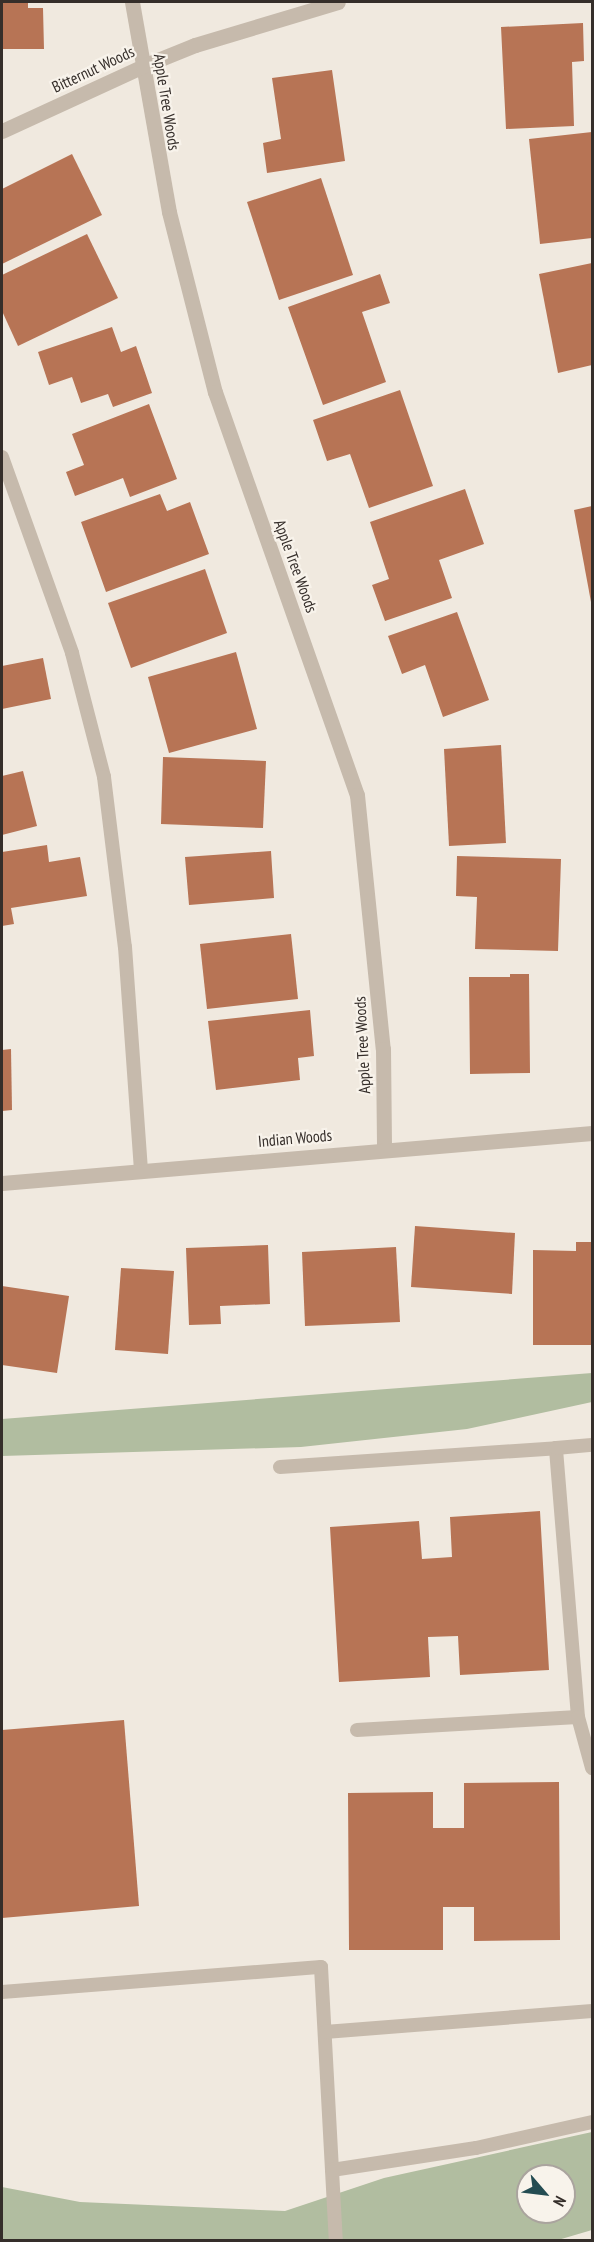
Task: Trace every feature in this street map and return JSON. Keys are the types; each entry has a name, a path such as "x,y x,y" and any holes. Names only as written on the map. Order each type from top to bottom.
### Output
{"street":[{"name":"Apple Tree Woods","path":"132,2 149,114 169,212 215,392 357,795 383,1049 384,1149"},
{"name":"Bitternut Woods","path":"2,131 143,66 195,45 338,2"},
{"name":"Indian Woods","path":"2,1183 592,1133"}],"lane":[{"path":"2,457 72,653 104,777 125,947 141,1170"},
{"path":"280,1467 592,1445"},
{"path":"556,1448 578,1717 592,1768"},
{"path":"357,1730 578,1717"},
{"path":"2,1992 321,1967 336,2241"},
{"path":"325,2032 592,2011"},
{"path":"332,2170 476,2148 592,2122"}],"green space":[{"path":"592,1373 592,1402 467,1429 301,1447 2,1456 2,1419"},
{"path":"592,2132 592,2230 558,2240 2,2240 2,2187 80,2202 285,2211 384,2178"}],"building":[{"path":"2,2 28,2 28,8 43,8 44,49 2,49"},
{"path":"583,23 584,61 572,62 574,126 506,129 501,27"},
{"path":"332,70 345,161 267,173 263,143 281,139 272,78"},
{"path":"592,132 592,238 540,244 529,139"},
{"path":"72,154 102,215 2,264 2,189"},
{"path":"321,178 353,275 279,300 247,202"},
{"path":"87,234 118,298 18,346 2,311 2,275"},
{"path":"592,263 592,365 558,373 539,274"},
{"path":"380,274 390,303 362,312 386,382 323,405 288,307"},
{"path":"112,327 121,352 136,346 152,393 113,407 108,394 81,403 72,377 49,385 38,352"},
{"path":"400,390 433,486 369,508 350,454 327,461 313,420"},
{"path":"149,404 177,479 130,497 123,478 75,496 66,472 84,465 72,434"},
{"path":"465,489 484,544 439,560 452,598 385,621 372,585 389,579 370,522"},
{"path":"160,494 167,511 190,502 209,554 106,592 81,522"},
{"path":"592,506 592,602 591,602 574,510"},
{"path":"205,569 227,633 131,668 108,603"},
{"path":"457,612 489,700 443,717 425,665 402,674 388,636"},
{"path":"236,652 257,729 169,753 148,677"},
{"path":"43,658 51,699 2,709 2,666"},
{"path":"501,745 506,843 449,846 444,749"},
{"path":"163,757 266,761 263,828 161,824"},
{"path":"23,771 37,826 2,835 2,776"},
{"path":"47,845 49,862 80,857 87,896 11,908 14,924 2,926 2,852"},
{"path":"271,851 274,898 189,905 185,857"},
{"path":"457,856 561,859 558,951 475,949 477,897 456,896"},
{"path":"291,934 298,999 207,1009 200,944"},
{"path":"510,974 529,974 530,1073 470,1074 469,977 510,977"},
{"path":"310,1010 314,1056 298,1058 300,1080 216,1090 208,1021"},
{"path":"11,1049 12,1110 2,1111 2,1050"},
{"path":"415,1226 515,1233 512,1294 411,1287"},
{"path":"576,1242 592,1242 592,1345 533,1345 533,1250 576,1251"},
{"path":"268,1245 270,1304 220,1306 221,1324 189,1325 186,1248"},
{"path":"396,1247 400,1322 305,1326 302,1252"},
{"path":"121,1268 174,1271 168,1354 115,1350"},
{"path":"2,1286 69,1296 57,1373 2,1365"},
{"path":"540,1511 549,1670 460,1675 458,1636 428,1637 430,1677 339,1682 330,1527 419,1521 422,1559 452,1557 450,1517"},
{"path":"124,1720 139,1906 2,1918 2,1730"},
{"path":"559,1782 560,1940 474,1941 474,1907 443,1907 443,1950 349,1950 348,1793 433,1792 433,1828 464,1828 464,1783"}]}
